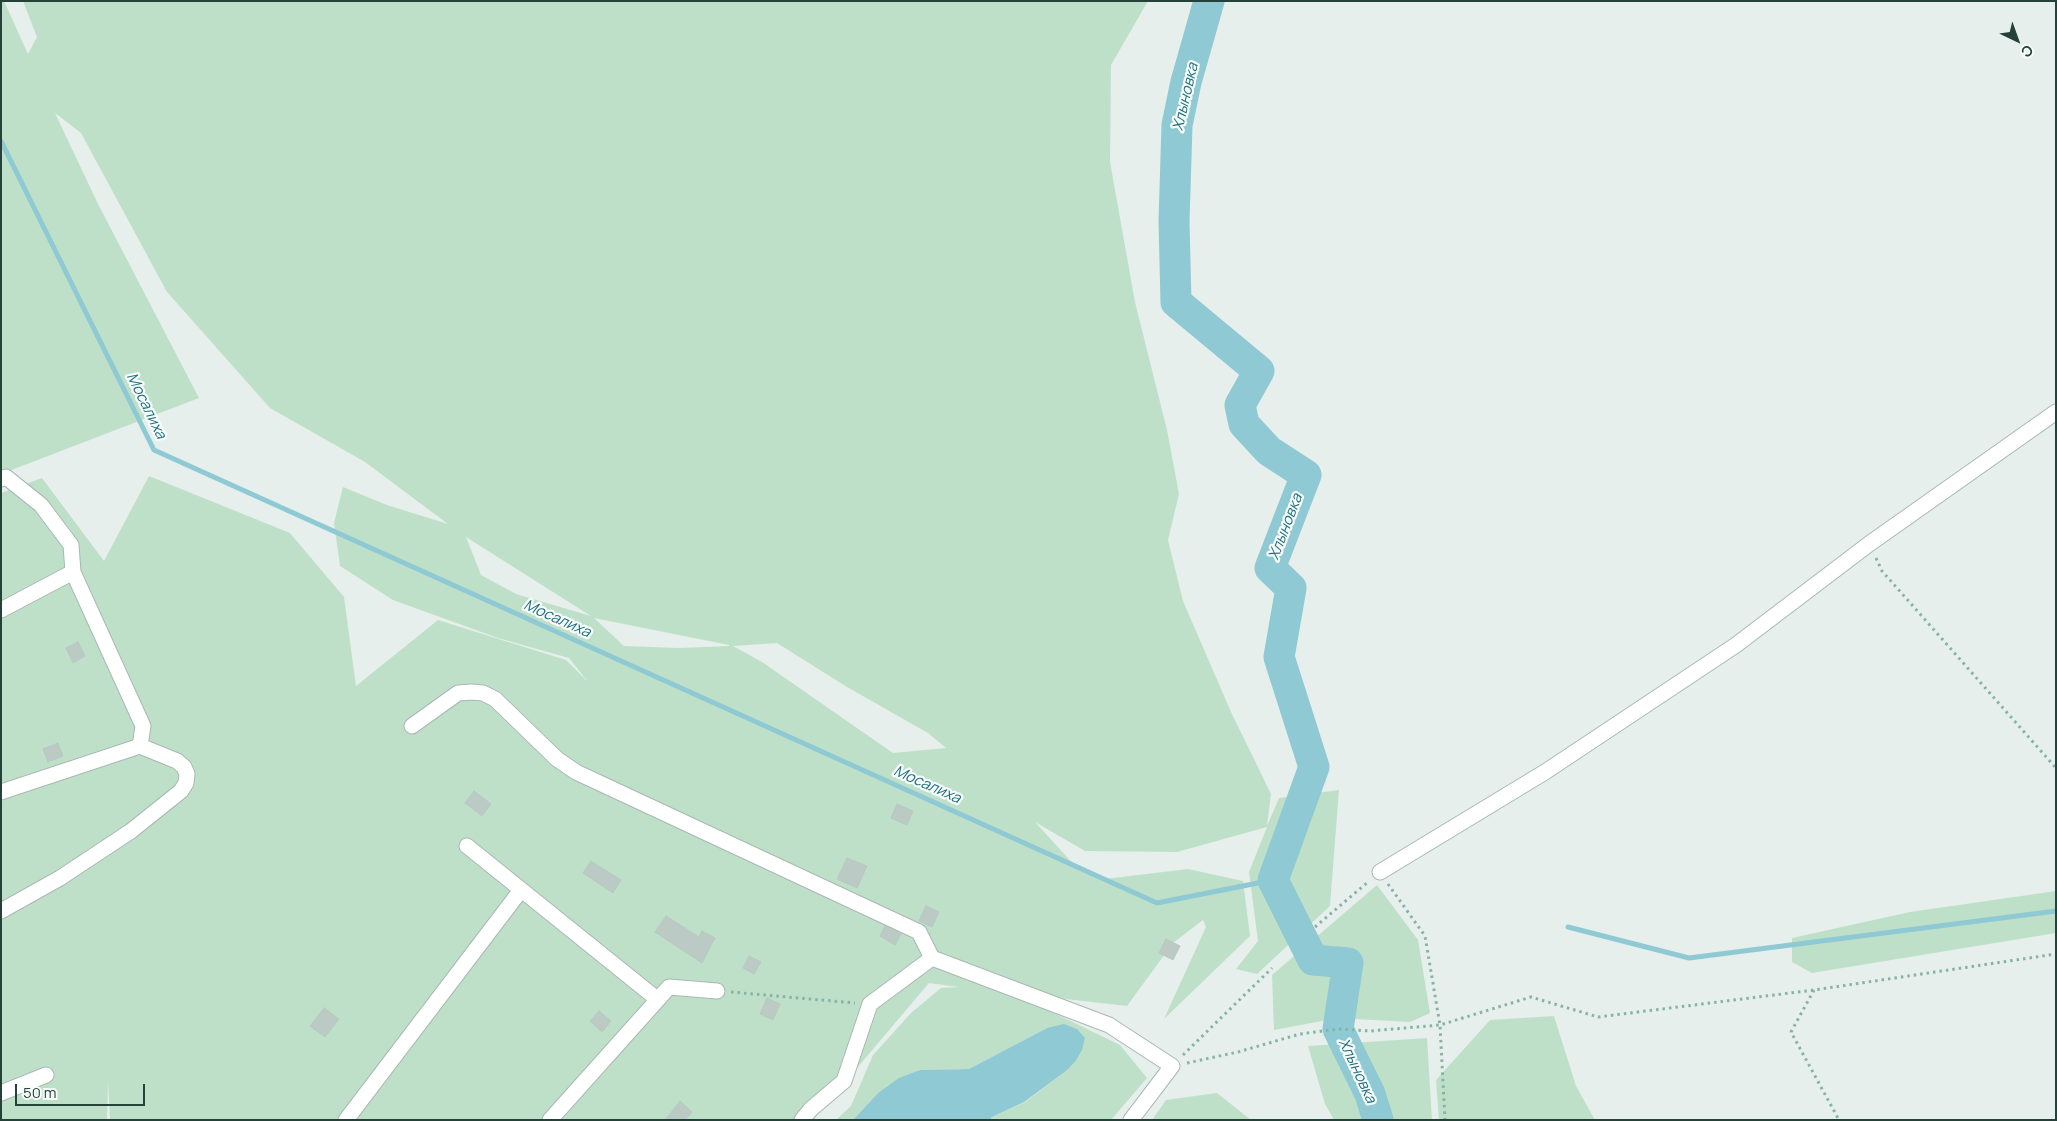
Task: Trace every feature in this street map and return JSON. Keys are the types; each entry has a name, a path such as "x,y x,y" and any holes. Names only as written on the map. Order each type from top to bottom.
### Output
{"street":[{"path":"1380,872 1545,772 1736,645 1869,544 2056,412"},
{"path":"1,479 6,477 41,505 71,545 73,572 143,726 140,746"},
{"path":"1,610 73,572"},
{"path":"412,726 458,693 483,693 495,699 557,759 576,772 918,932 932,958 1109,1025 1172,1066 1131,1120"},
{"path":"1,792 140,746 177,761 184,767 187,774 186,783 181,791 131,831 60,878 1,911"},
{"path":"467,846 657,999"},
{"path":"346,1120 521,890"},
{"path":"802,1120 810,1109 844,1081 870,1004 932,958"},
{"path":"550,1120 669,987 717,991"},
{"path":"1,1093 46,1075"}],"path":[{"path":"1869,544 1882,571 2056,768"},
{"path":"1316,927 1380,872 1425,936 1440,1025 1445,1120"},
{"path":"1172,1066 1238,1052 1300,1034 1338,1029 1370,1031 1440,1025 1531,997 1598,1017 1814,990 2056,954"},
{"path":"1172,1066 1272,968"},
{"path":"1814,990 1791,1032 1839,1120"},
{"path":"717,991 870,1004"}],"green space":[{"path":"1,1 4,1 28,54 37,37 23,1 1148,1 1111,65 1110,162 1135,302 1167,430 1179,494 1168,540 1183,601 1231,712 1271,794 1267,826 1279,798 1339,790 1330,906 1257,974 1236,969 1258,941 1249,872 1267,827 1177,852 1085,851 1035,822 1076,867 1105,879 1188,869 1243,881 1250,936 1164,1019 1206,927 1203,920 1173,943 1127,1006 1013,993 1120,1045 1147,1078 1111,1120 990,1120 992,1117 1025,1102 1075,1062 1047,1028 969,1069 920,1070 878,1093 853,1120 836,1120 851,1106 873,1055 911,1013 941,988 958,987 929,983 813,1120 110,1120 108,1081 107,1120 1,1120 1,493 42,478 104,561 149,476 290,533 344,597 356,686 438,620 566,660 588,682 569,658 498,638 393,600 340,566 334,523 343,487 387,505 448,524 365,462 270,408 167,292 81,133 55,113 98,204 199,398 1,474","holes":["466,537 591,616 516,594 481,575","594,618 729,645 679,648 624,646","777,643 847,687 928,733 946,748 893,753 762,662 733,646"]},
{"path":"1377,885 1418,940 1430,1013 1410,1022 1338,1018 1274,1030 1272,975"},
{"path":"2056,891 2056,933 1812,973 1792,962 1792,938 1910,912"},
{"path":"1554,1016 1576,1086 1595,1120 1439,1120 1436,1080 1490,1020"},
{"path":"1427,1038 1432,1120 1334,1120 1325,1104 1308,1046"},
{"path":"1217,1093 1251,1120 1152,1120 1166,1100"}],"water":[{"path":"1064,1024 1077,1029 1085,1038 1082,1050 1075,1062 1066,1071 1024,1102 992,1117 990,1120 853,1120 878,1093 899,1078 920,1070 969,1069 1047,1028"}],"building":[{"path":"78,642 85,656 73,663 66,648"},
{"path":"58,743 63,756 48,762 43,749"},
{"path":"474,791 491,804 482,816 465,803"},
{"path":"897,804 913,811 907,825 891,818"},
{"path":"847,858 867,866 857,888 837,879"},
{"path":"591,861 621,880 613,893 583,873"},
{"path":"926,906 939,912 932,927 919,921"},
{"path":"666,916 699,937 702,931 715,938 702,963 655,932"},
{"path":"885,926 901,934 895,945 880,936"},
{"path":"1166,939 1180,946 1173,960 1159,953"},
{"path":"749,956 761,962 754,974 743,968"},
{"path":"767,998 780,1004 773,1020 760,1014"},
{"path":"324,1008 339,1019 325,1037 310,1026"},
{"path":"599,1011 611,1021 602,1032 590,1021"},
{"path":"680,1101 692,1112 685,1120 665,1120"}],"waterway":[{"name":"Хлыновка","path":"1209,1 1186,82 1177,125 1174,221 1176,302 1259,371 1240,405 1244,424 1269,451 1306,475 1270,568 1291,588 1279,657 1314,767 1273,880 1313,960 1348,963 1338,1029 1370,1094 1378,1120"},
{"name":"Мосалиха","path":"1,141 154,450 1157,903 1273,880"},
{"path":"1568,927 1689,958 2056,911"}]}
